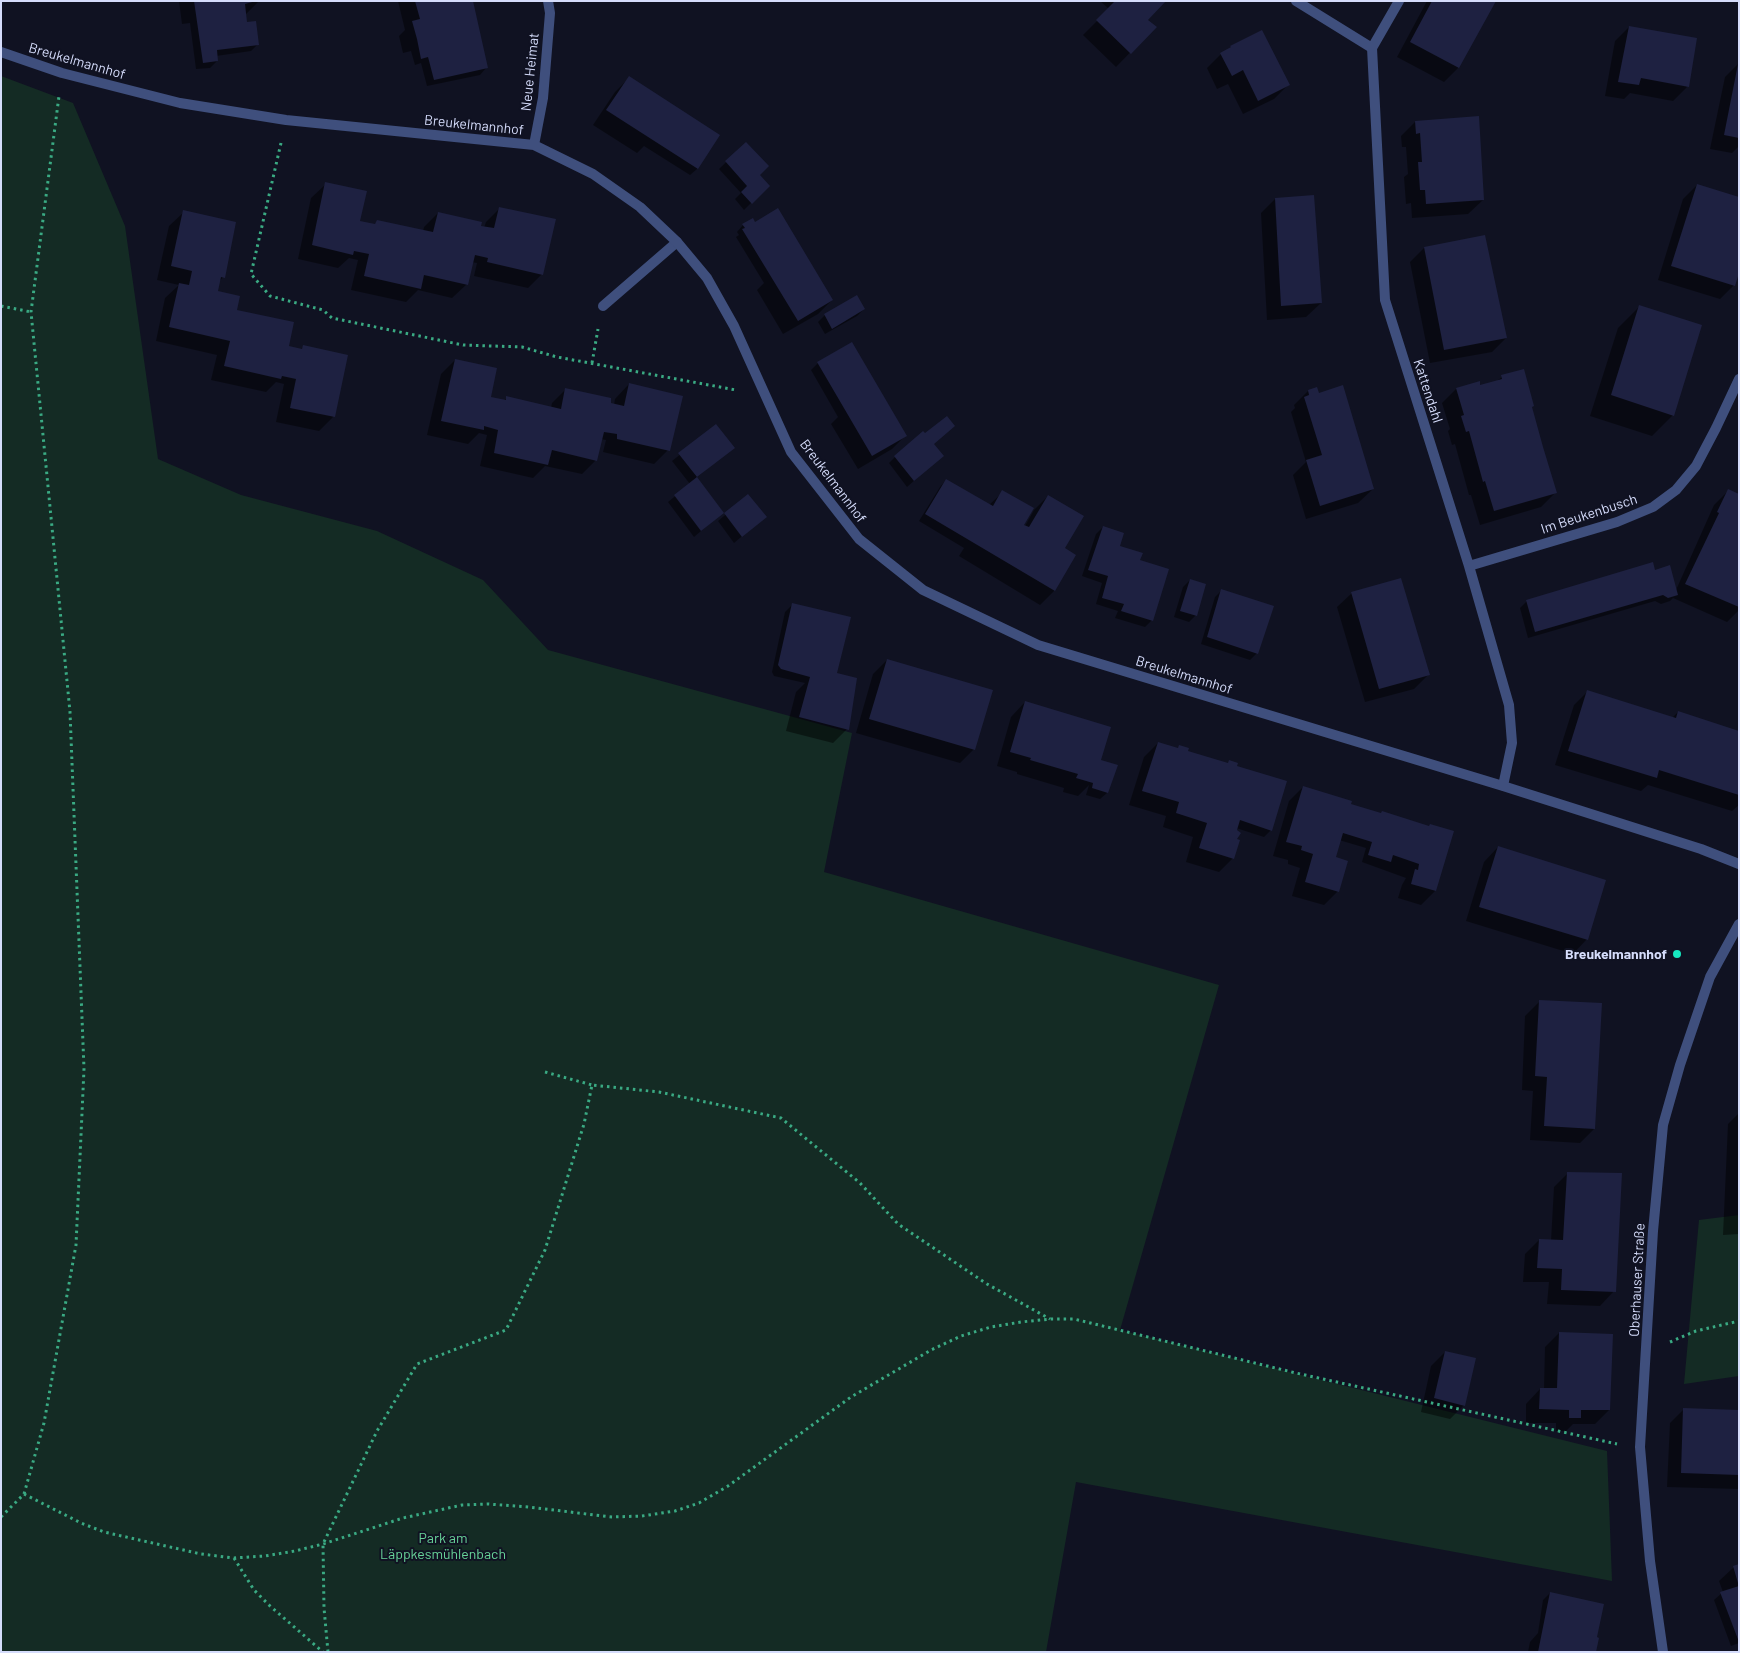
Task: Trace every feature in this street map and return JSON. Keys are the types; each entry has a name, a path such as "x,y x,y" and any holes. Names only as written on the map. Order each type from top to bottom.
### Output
{"street":[{"name":"Neue Heimat","path":"534,145 543,98 550,13 548,1"},
{"path":"1296,1 1372,48 1399,1"},
{"name":"Kattendahl","path":"1372,48 1385,300 1469,566 1509,705 1512,743 1503,786"},
{"name":"Breukelmannhof","path":"1,52 62,73 180,103 286,120 534,145 601,180 640,207 677,242 707,278 734,326 791,452 859,539 923,590 1038,645 1503,786 1701,849 1739,864"},
{"path":"603,306 677,242"},
{"name":"Im Beukenbusch","path":"1469,566 1617,522 1653,507 1676,490 1696,466 1739,379"},
{"name":"Oberhauser Straße","path":"1663,1652 1650,1561 1640,1447 1653,1231 1663,1125 1680,1065 1710,977 1739,924"}],"path":[{"path":"1,1517 24,1494 44,1423 76,1245 84,1069 70,712 31,312 62,73"},
{"path":"286,120 251,274 270,296 323,310 332,318 462,345 522,347 557,356 766,396"},
{"path":"1,306 31,312"},
{"path":"592,363 603,306"},
{"path":"545,1072 592,1085 659,1092 781,1118 860,1183 898,1224 987,1284 1051,1319"},
{"path":"328,1652 324,1608 323,1544 377,1431 417,1364 506,1330 546,1250 584,1124 592,1085"},
{"path":"24,1494 81,1523 104,1532 201,1554 234,1558 265,1556 323,1544 403,1518 462,1505 488,1504 528,1507 612,1517 642,1516 675,1511 699,1503 728,1486 851,1397 932,1350 961,1336 991,1327 1051,1319 1074,1319 1296,1373 1606,1442 1640,1447"},
{"path":"1647,1353 1696,1331 1739,1321"},
{"path":"234,1558 254,1590 323,1652"}],"green space":[{"name":"Park am Läppkesmühlenbach","path":"1,76 73,103 125,226 158,459 241,495 377,531 483,580 548,650 852,733 824,872 1219,985 1120,1330 1607,1451 1612,1581 1076,1482 1046,1652 1,1652"},
{"path":"1739,1215 1739,1376 1684,1384 1699,1220"}],"building":[{"path":"194,1 256,1 245,4 247,22 256,21 259,45 217,50 218,61 203,63"},
{"path":"415,1 473,1 488,68 434,80 428,57 421,59 412,21 420,19"},
{"path":"1115,1 1166,1 1148,20 1157,27 1131,54 1096,20"},
{"path":"1432,1 1496,1 1459,68 1410,42"},
{"path":"1629,26 1697,38 1689,87 1641,78 1639,85 1618,82"},
{"path":"1262,30 1290,85 1258,101 1243,70 1232,76 1220,53"},
{"path":"1739,64 1739,138 1724,135"},
{"path":"629,76 720,135 698,169 606,110"},
{"path":"1479,116 1484,200 1426,204 1425,190 1420,190 1418,162 1422,162 1420,133 1416,134 1415,121"},
{"path":"746,142 769,166 760,175 770,186 752,204 741,192 747,186 725,161"},
{"path":"325,182 367,191 360,221 375,224 377,220 433,232 438,212 482,222 481,226 494,228 499,207 556,219 543,275 487,262 488,258 475,255 468,285 424,275 421,289 364,276 369,254 354,251 353,255 312,245"},
{"path":"1697,184 1739,197 1739,273 1735,286 1671,266"},
{"path":"1314,195 1322,303 1281,306 1275,198"},
{"path":"778,208 833,300 798,321 742,229 745,228 742,224 753,218 755,222"},
{"path":"183,210 236,222 225,278 221,277 218,291 240,296 237,310 294,322 289,346 302,349 303,345 348,355 335,417 290,408 296,379 282,376 281,379 224,366 230,341 169,327 179,283 189,285 192,271 171,266"},
{"path":"1485,235 1507,338 1444,350 1424,247"},
{"path":"857,295 865,309 832,329 824,314"},
{"path":"1639,305 1702,325 1674,416 1611,395"},
{"path":"852,342 907,436 872,456 817,362"},
{"path":"455,359 497,368 491,397 506,400 506,396 561,409 565,388 611,398 611,403 624,406 629,383 683,396 670,451 617,439 617,434 604,432 597,461 552,450 548,465 494,453 498,430 484,426 484,430 441,421"},
{"path":"1524,369 1534,406 1532,407 1557,493 1494,511 1485,481 1483,482 1469,431 1466,432 1461,416 1464,415 1456,388 1480,381 1480,385 1502,379 1501,375"},
{"path":"1343,385 1374,489 1320,506 1306,460 1322,455 1304,397 1309,395 1308,390 1317,387 1319,393"},
{"path":"947,416 955,426 934,444 944,456 914,481 894,456 923,431 925,433"},
{"path":"716,424 735,448 697,477 678,453"},
{"path":"697,477 724,513 701,531 674,495"},
{"path":"946,479 993,506 1002,490 1034,508 1024,525 1029,527 1048,495 1084,516 1065,548 1076,555 1055,591 925,514"},
{"path":"1728,489 1739,494 1739,607 1685,584 1719,513 1717,512"},
{"path":"748,494 767,517 742,537 724,513"},
{"path":"1103,526 1124,533 1120,546 1143,553 1140,560 1169,569 1153,621 1121,611 1124,604 1102,598 1108,576 1088,570"},
{"path":"1653,562 1655,570 1670,565 1678,595 1668,598 1663,595 1535,632 1526,600"},
{"path":"1401,578 1430,675 1379,689 1351,592"},
{"path":"1190,579 1206,584 1197,616 1180,611"},
{"path":"1221,589 1274,606 1258,654 1207,637"},
{"path":"792,603 851,617 837,673 857,678 849,730 799,717 810,677 781,669 778,665"},
{"path":"887,659 993,690 975,750 869,719"},
{"path":"1587,690 1676,718 1678,711 1739,731 1739,795 1659,770 1657,778 1568,751"},
{"path":"1025,701 1111,727 1101,760 1118,765 1108,793 1092,788 1093,783 1076,778 1078,774 1010,752"},
{"path":"1158,742 1178,748 1179,745 1189,748 1188,751 1228,763 1229,760 1238,763 1237,766 1287,781 1272,831 1240,820 1237,830 1241,833 1237,839 1240,840 1234,859 1199,848 1207,823 1176,813 1179,802 1142,791"},
{"path":"1303,786 1352,801 1351,804 1381,813 1382,811 1429,826 1430,824 1454,831 1436,891 1411,884 1415,869 1418,870 1419,864 1393,855 1391,862 1368,855 1372,842 1343,833 1336,857 1348,861 1339,892 1305,882 1313,854 1301,850 1302,846 1286,842"},
{"path":"1498,846 1606,880 1588,940 1479,907"},
{"path":"1539,1000 1602,1003 1595,1129 1544,1126 1547,1077 1535,1076"},
{"path":"1567,1172 1622,1173 1616,1292 1561,1290 1562,1269 1537,1268 1539,1239 1563,1240"},
{"path":"1559,1332 1613,1334 1610,1410 1581,1410 1581,1418 1569,1418 1569,1410 1539,1409 1540,1388 1557,1388"},
{"path":"1445,1351 1476,1358 1465,1406 1434,1398"},
{"path":"1683,1408 1739,1410 1739,1475 1681,1473"},
{"path":"1739,1564 1739,1583 1738,1583 1733,1566"},
{"path":"1739,1586 1739,1642 1720,1592"},
{"path":"1550,1592 1604,1604 1596,1652 1538,1652"}],"place":[{"name":"Breukelmannhof","path":"1677,954"}]}
